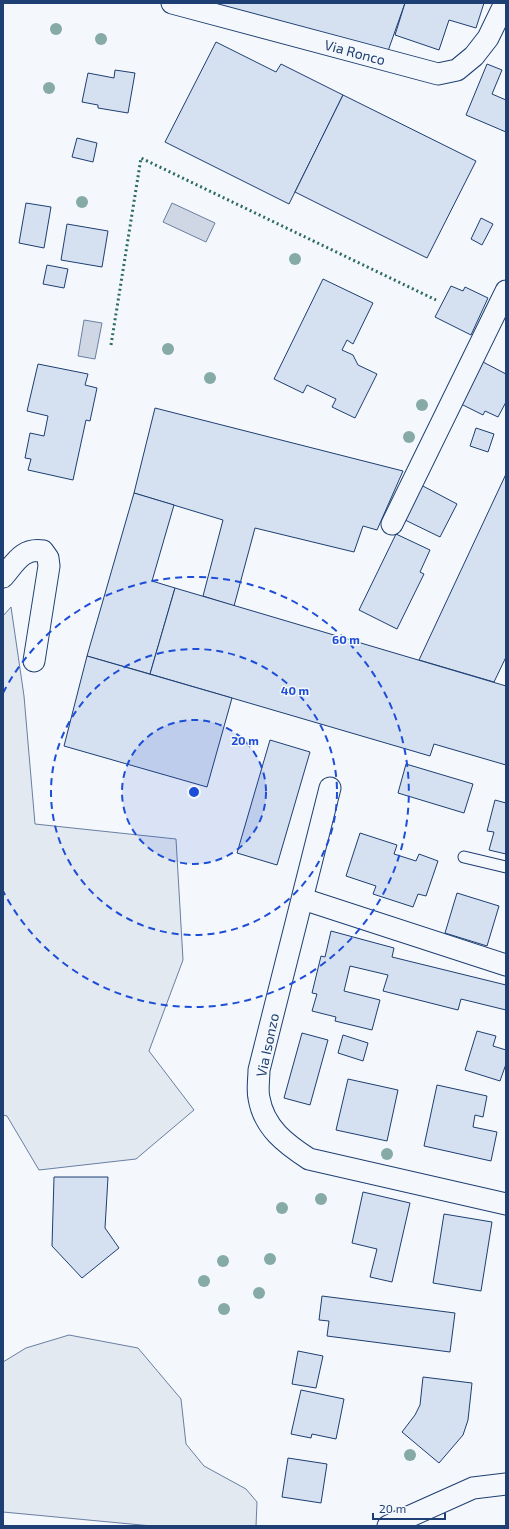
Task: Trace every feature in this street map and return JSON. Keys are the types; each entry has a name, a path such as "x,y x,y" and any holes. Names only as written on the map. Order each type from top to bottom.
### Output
{"street":[{"name":"Via Ronco","path":"172,3 438,74 457,70 474,56 488,38 505,3"},
{"path":"392,524 506,291"},
{"path":"3,577 25,552 34,550 43,551 48,558 49,566 34,662"},
{"name":"Via Isonzo","path":"330,788 259,1070 259,1098 268,1124 288,1145 309,1159 506,1204"},
{"path":"303,899 506,965"},
{"path":"388,1526 474,1488 506,1484"}],"lane":[{"path":"464,857 506,867"}],"shaded area":[{"path":"172,203 215,223 206,242 163,222"},
{"path":"84,320 102,323 95,359 78,356"},
{"path":"11,607 24,696 35,824 176,839 183,960 149,1051 194,1110 136,1159 39,1170 7,1116 3,1115 3,616"},
{"path":"69,1335 138,1348 181,1399 186,1444 204,1466 246,1489 257,1502 256,1526 152,1526 3,1512 3,1362 26,1348"}],"building":[{"path":"208,3 405,3 388,51"},
{"path":"405,3 484,3 476,28 449,20 439,50 395,35"},
{"path":"216,42 276,72 281,64 343,95 289,204 165,142"},
{"path":"487,64 502,70 492,94 506,100 506,132 466,115"},
{"path":"115,70 135,73 128,113 98,108 98,105 82,102 88,73 114,78"},
{"path":"343,95 476,161 427,258 295,192"},
{"path":"77,138 97,143 93,162 72,157"},
{"path":"26,203 51,207 44,248 19,243"},
{"path":"481,218 493,224 482,245 471,239"},
{"path":"67,224 108,231 102,267 61,260"},
{"path":"47,265 68,269 64,288 43,284"},
{"path":"323,279 373,303 353,344 347,340 342,350 353,355 358,365 377,374 355,418 332,407 336,399 307,385 303,393 274,379"},
{"path":"451,286 463,291 465,287 488,298 471,335 435,317"},
{"path":"483,362 506,374 506,402 498,417 485,411 483,415 461,404"},
{"path":"38,364 88,374 85,385 97,388 90,421 86,420 73,480 28,470 31,459 25,458 30,433 44,436 48,416 27,411"},
{"path":"155,408 403,471 377,530 363,526 354,552 255,528 234,606 203,596 223,520 134,493"},
{"path":"476,428 494,434 488,452 470,446"},
{"path":"506,474 506,657 494,682 419,660"},
{"path":"421,485 457,504 440,537 403,519"},
{"path":"134,493 174,505 152,581 175,588 150,674 87,656"},
{"path":"396,534 430,550 420,572 424,574 397,629 359,610"},
{"path":"175,588 506,686 506,765 434,744 430,756 150,674"},
{"path":"87,656 232,698 207,787 64,746"},
{"path":"270,740 310,752 277,865 237,853"},
{"path":"406,764 473,784 464,813 398,793"},
{"path":"495,800 506,803 506,854 489,850 494,832 487,831"},
{"path":"360,833 397,845 394,854 416,861 419,854 438,861 426,896 418,894 413,907 373,894 376,886 346,876"},
{"path":"457,893 499,906 487,946 445,933"},
{"path":"331,931 394,948 392,957 506,985 506,1010 461,999 458,1010 383,991 388,975 350,966 344,991 380,1000 372,1030 335,1021 336,1017 312,1011 317,994 312,993 321,956 325,957"},
{"path":"477,1031 496,1036 493,1046 506,1050 506,1064 500,1081 465,1070"},
{"path":"302,1033 328,1040 310,1105 284,1098"},
{"path":"343,1035 368,1043 363,1061 338,1053"},
{"path":"348,1079 398,1090 387,1141 336,1130"},
{"path":"437,1085 487,1096 483,1117 475,1115 473,1127 497,1132 491,1161 424,1146"},
{"path":"54,1177 108,1177 105,1228 119,1248 82,1278 52,1246"},
{"path":"363,1192 410,1203 392,1282 370,1277 377,1249 352,1243"},
{"path":"444,1214 492,1222 481,1291 433,1283"},
{"path":"322,1296 455,1313 450,1352 327,1336 329,1321 319,1320"},
{"path":"298,1351 323,1356 316,1388 292,1384"},
{"path":"423,1377 472,1383 468,1420 463,1435 439,1463 402,1432 415,1415 420,1405"},
{"path":"301,1390 344,1399 336,1439 312,1434 311,1438 291,1434"},
{"path":"288,1458 327,1464 321,1503 282,1497"}],"hedge":[{"path":"111,345 141,158 436,300"}]}
